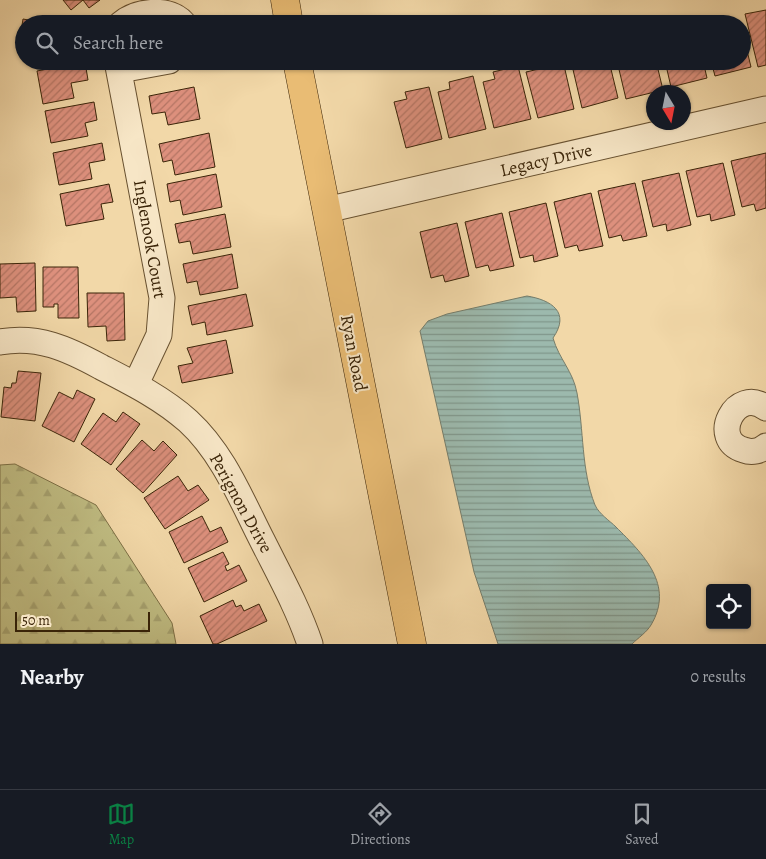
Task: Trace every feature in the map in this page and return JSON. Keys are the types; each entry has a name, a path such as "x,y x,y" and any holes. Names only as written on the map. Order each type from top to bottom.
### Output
{"main road":[{"path":"285,0 288,15"},
{"name":"Ryan Road","path":"299,70 412,644"}],"street":[{"path":"146,15 160,12 173,15"},
{"name":"Inglenook Court","path":"119,70 162,298 159,335 136,384"},
{"name":"Inglenook Court","path":"122,89 132,74 142,70"},
{"name":"Legacy Drive","path":"326,210 766,109"},
{"name":"Perignon Drive","path":"0,342 24,340 44,342 58,346 136,384 188,422 225,468 286,589 310,644"},
{"path":"766,408 756,403 742,405 730,414 726,428 731,441 742,450 757,451 766,446"}],"green space":[{"path":"15,464 96,505 172,623 176,644 0,644 0,465"}],"shaded area":[{"path":"527,296 551,304 559,314 558,329 553,338 575,385 587,478 595,505 645,559 653,571 658,584 657,610 651,625 632,644 498,644 474,572 420,331 428,321 447,314"}],"building":[{"path":"63,0 83,0 71,10"},
{"path":"83,0 100,0 89,8"},
{"path":"766,10 766,65 758,67 751,38 751,15 745,14"},
{"path":"86,70 88,80 71,83 74,98 43,104 37,71"},
{"path":"519,70 531,119 494,128 483,82 495,79 493,72"},
{"path":"535,70 565,70 574,109 538,118 526,72"},
{"path":"573,70 611,70 618,98 582,108"},
{"path":"619,70 658,70 662,85 646,85 646,94 626,99"},
{"path":"667,70 705,70 707,78 679,85 671,85"},
{"path":"713,70 739,70 715,76"},
{"path":"473,76 486,129 449,138 438,92 450,89 449,82"},
{"path":"194,87 200,119 168,125 165,112 152,114 149,96"},
{"path":"429,87 442,139 406,148 394,102 407,99 405,92"},
{"path":"94,102 97,120 85,123 88,136 51,143 45,111"},
{"path":"209,133 215,167 175,175 172,160 163,162 159,144"},
{"path":"102,143 105,160 89,163 92,179 59,185 53,153"},
{"path":"766,153 766,208 756,211 754,204 742,207 731,161"},
{"path":"723,163 735,215 711,221 710,214 697,217 686,171"},
{"path":"679,173 691,225 667,231 666,224 653,227 642,181"},
{"path":"216,174 222,207 183,215 180,200 170,202 167,184"},
{"path":"635,183 647,236 623,241 621,235 609,238 598,191"},
{"path":"109,184 113,202 101,204 104,219 66,226 60,194"},
{"path":"591,193 603,246 579,251 577,245 565,248 554,202"},
{"path":"546,203 558,256 534,262 533,255 520,258 509,212"},
{"path":"502,213 514,266 490,271 488,265 476,268 465,222"},
{"path":"225,214 231,247 193,254 190,241 179,243 175,224"},
{"path":"457,223 469,276 445,282 443,275 431,278 420,232"},
{"path":"232,254 238,288 200,295 197,281 187,283 183,264"},
{"path":"35,263 36,311 17,312 16,297 0,298 0,264"},
{"path":"43,267 78,267 79,318 58,318 58,304 54,304 54,307 43,307"},
{"path":"87,293 124,293 125,340 107,341 106,326 88,327"},
{"path":"246,294 253,326 207,335 205,322 192,325 188,306"},
{"path":"226,340 233,373 182,383 178,366 193,363 187,348"},
{"path":"18,371 41,373 35,421 1,417 4,387 11,388 12,383 16,383"},
{"path":"77,390 95,399 74,442 42,426 59,392 73,399"},
{"path":"123,412 140,424 111,465 81,444 103,413 116,422"},
{"path":"142,440 154,451 163,441 177,455 143,493 116,469"},
{"path":"178,476 188,491 198,485 209,500 165,529 144,498"},
{"path":"202,516 210,532 221,527 228,542 184,563 169,532"},
{"path":"223,552 229,564 225,566 227,571 239,565 247,581 204,602 188,568"},
{"path":"233,600 236,607 241,605 244,611 259,604 267,621 217,644 213,644 200,616"}]}
